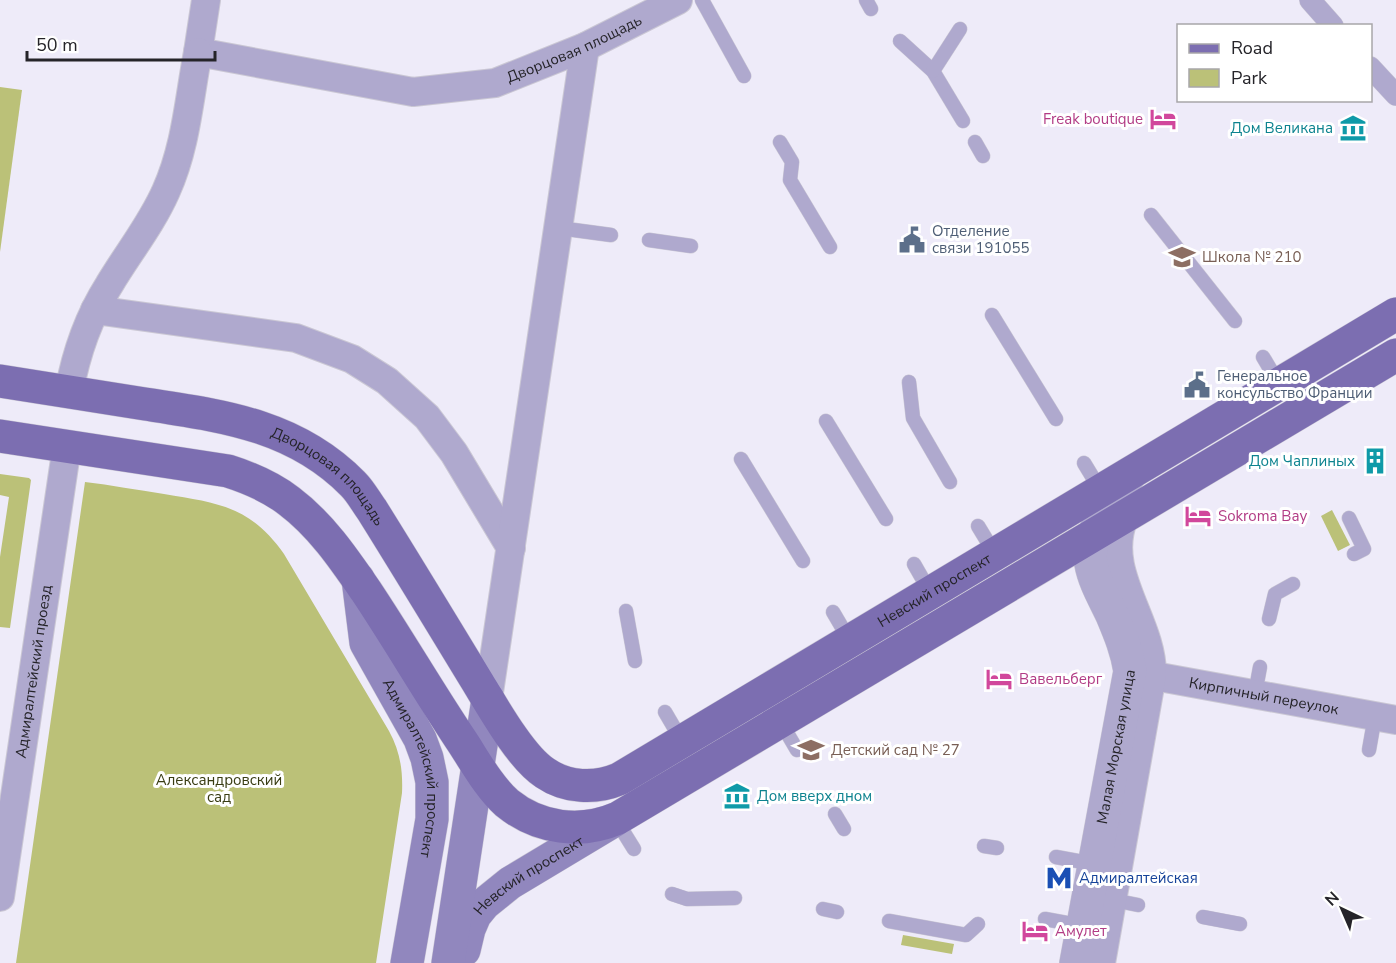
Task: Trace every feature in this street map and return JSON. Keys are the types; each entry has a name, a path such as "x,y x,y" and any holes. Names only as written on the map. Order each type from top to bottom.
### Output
{"main road":[{"name":"Невский проспект","path":"488,699 533,764 550,776 570,784 591,786 611,782 1131,473 1271,370 1396,314"},
{"name":"Невский проспект","path":"461,963 469,929 475,915 484,904 510,883 1396,355"},
{"name":"Дворцовая площадь","path":"0,381 214,415 275,431 302,444 355,486 488,699"},
{"path":"0,436 211,468 245,477 277,492 304,514 336,549 401,643 437,704 478,765"},
{"name":"Адмиралтейский проспект","path":"358,579 366,643 420,740 432,782 432,819 407,963"},
{"path":"448,963 488,699"},
{"name":"Невский проспект","path":"478,765 495,790 509,804 525,815 543,822 562,827 581,827 600,824 621,816"}],"street":[{"path":"69,392 82,336 109,285 150,223 167,189 182,147 206,0"},
{"name":"Дворцовая площадь","path":"198,52 412,92 495,83 585,47 678,0"},
{"path":"1310,0 1331,24"},
{"path":"488,699 585,47"},
{"path":"1372,68 1396,95"},
{"path":"95,310 296,338 352,359 387,381 427,417 454,453 511,548"},
{"name":"Адмиралтейский проезд","path":"0,897 67,446"},
{"name":"Малая Морская улица","path":"1101,963 1105,907 1141,673 1125,644 1093,568 1091,549 1094,535 1104,513 1131,473"},
{"name":"Малая Морская улица","path":"1076,963 1105,907 1094,864 1141,673 1150,651 1119,564 1118,532 1124,518"},
{"name":"Кирпичный переулок","path":"1141,673 1258,680 1386,718"}],"lane":[{"path":"702,0 744,76"},
{"path":"933,71 960,29"},
{"path":"900,41 933,71 963,121"},
{"path":"780,142 792,162 790,180 830,247"},
{"path":"975,142 983,156"},
{"path":"1151,215 1235,321"},
{"path":"558,228 611,235"},
{"path":"649,240 691,246"},
{"path":"992,315 1056,419"},
{"path":"909,382 913,418 950,482"},
{"path":"826,421 886,519"},
{"path":"741,459 803,561"},
{"path":"1084,463 1101,491"},
{"path":"1349,518 1364,549 1354,554"},
{"path":"978,526 995,554"},
{"path":"914,564 930,592"},
{"path":"1269,620 1275,594 1293,584"},
{"path":"626,611 635,661"},
{"path":"833,612 850,640"},
{"path":"665,712 681,741"},
{"path":"1369,750 1386,718"},
{"path":"780,721 797,750"},
{"path":"835,814 844,829"},
{"path":"621,816 634,849"},
{"path":"1056,857 1094,864"},
{"path":"672,894 687,899 735,898"},
{"path":"1045,919 1105,907"},
{"path":"823,909 837,912"},
{"path":"1203,918 1240,924"},
{"path":"889,921 966,935 978,924"}],"green space":[{"path":"0,87 22,90 0,252"},
{"path":"0,474 31,480 10,628 0,627 0,557 9,497 0,495"},
{"name":"Александровский сад","path":"85,482 201,500 232,509 258,526 284,554 389,731 400,761 402,793 376,963 16,963"},
{"path":"1332,510 1350,545 1338,551 1321,516"},
{"path":"903,935 954,944 952,954 901,945"}],"place":[{"name":"Freak boutique","path":"1163,119"},
{"name":"Дом Великана","path":"1353,128"},
{"name":"Отделение связи 191055","path":"912,240"},
{"name":"Школа № 210","path":"1182,257"},
{"name":"Генеральное консульство Франции","path":"1197,385"},
{"name":"Дом Чаплиных","path":"1375,461"},
{"name":"Sokroma Вау","path":"1198,516"},
{"name":"Вавельберг","path":"999,679"},
{"name":"Детский сад № 27","path":"811,750"},
{"name":"Дом вверх дном","path":"737,796"},
{"name":"Адмиралтейская","path":"1059,878"},
{"name":"Амулет","path":"1035,931"}]}
